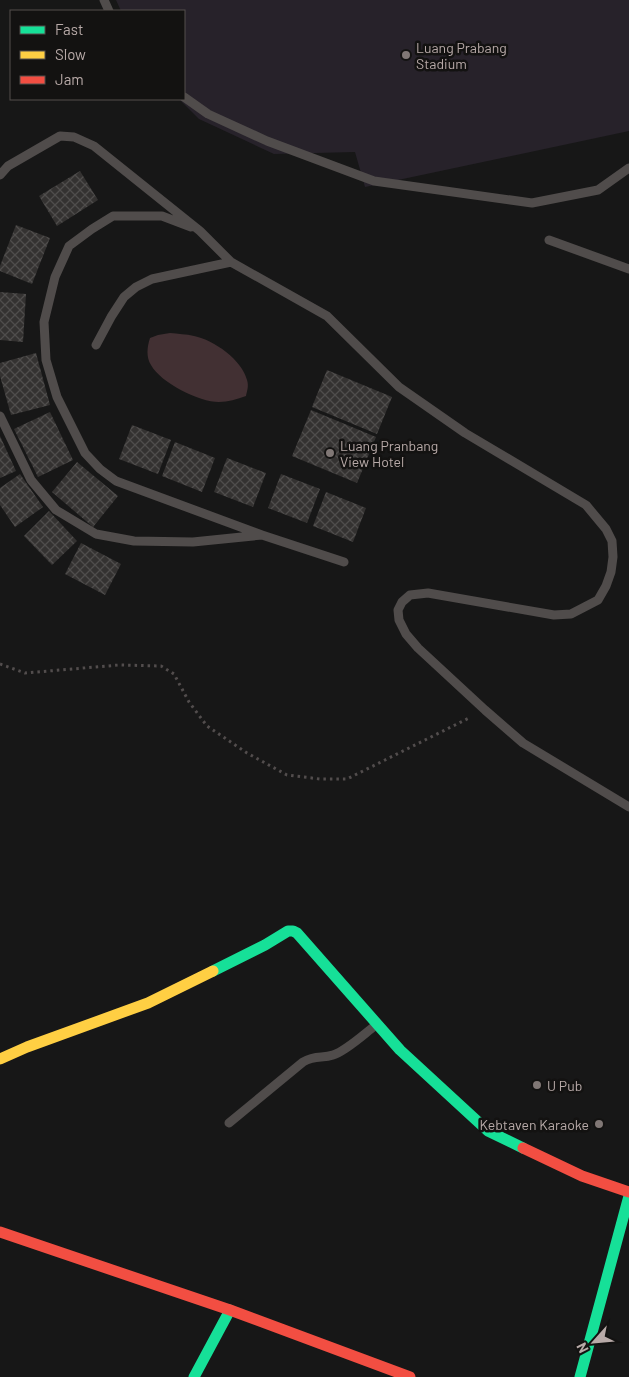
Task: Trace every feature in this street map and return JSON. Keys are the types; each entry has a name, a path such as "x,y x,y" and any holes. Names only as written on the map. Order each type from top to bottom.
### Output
{"street":[{"path":"0,1059 27,1047 148,1003 265,945 288,931 298,933 400,1050 488,1131 582,1176 629,1194 580,1377"},
{"path":"0,1232 230,1310 410,1377"},
{"path":"194,1377 230,1310"}],"lane":[{"path":"185,98 208,114 267,141 374,181 532,203 598,190 629,168"},
{"path":"0,174 8,166 60,136 74,137 94,146 200,231 231,262 326,316 399,387 465,433 586,505 606,529 612,541 613,557 611,572 598,600 572,614 554,615 428,593 410,595 402,602 398,610 399,620 406,634 418,648 485,710 523,742 629,807"},
{"path":"200,231 162,216 112,216 69,246 55,277 44,322 46,360 57,397 85,453 100,469 116,481 344,562"},
{"path":"549,240 629,269"},
{"path":"96,345 124,297 136,287 152,278 231,262"},
{"path":"0,416 32,480 56,510 96,534 134,541 193,542 262,534"},
{"path":"229,1123 303,1062 311,1057 332,1056 377,1024"}],"path":[{"path":"0,664 25,674 119,665 161,666 174,674 189,702 206,726 246,753 287,775 320,779 347,779 485,710"}],"shaded area":[{"name":"Luang Prabang Stadium","path":"116,0 629,0 629,131 365,187 355,152 274,154 199,119 180,100 185,100 185,10 121,10"},
{"path":"170,333 202,338 226,352 244,373 248,384 246,396 219,402 201,399 181,390 163,378 149,362 148,345 150,338"}],"building":[{"path":"80,171 98,200 57,226 39,196"},
{"path":"16,225 50,238 32,284 0,271 0,266"},
{"path":"0,292 26,294 23,342 0,340"},
{"path":"36,353 50,405 11,415 0,376 0,363"},
{"path":"327,370 392,397 377,434 312,407"},
{"path":"311,410 376,437 357,483 292,456"},
{"path":"50,412 73,460 38,477 14,429"},
{"path":"132,425 171,440 158,474 119,459"},
{"path":"0,436 16,471 0,478"},
{"path":"175,442 215,458 202,492 162,476"},
{"path":"227,458 266,473 253,507 214,492"},
{"path":"77,462 118,496 93,527 52,492"},
{"path":"20,474 43,507 15,527 0,505 0,488"},
{"path":"281,474 320,489 307,523 268,508"},
{"path":"326,492 366,508 353,542 313,526"},
{"path":"49,511 77,541 52,565 24,536"},
{"path":"81,543 121,564 105,595 65,574"}],"traffic: fast":[{"path":"213,971 265,945 288,931 297,933 400,1050 488,1131 523,1148"},
{"path":"580,1377 629,1196"},
{"path":"194,1377 230,1310"}],"traffic: slow":[{"path":"0,1059 27,1047 148,1003 213,971"}],"traffic: jam":[{"path":"523,1148 582,1176 629,1192"},
{"path":"0,1232 230,1310 410,1377"}],"place":[{"name":"Luang Prabang Stadium","path":"406,55"},
{"name":"Luang Pranbang View Hotel","path":"330,453"},
{"name":"U Pub","path":"537,1085"},
{"name":"Kebtaven Karaoke","path":"599,1124"}]}
